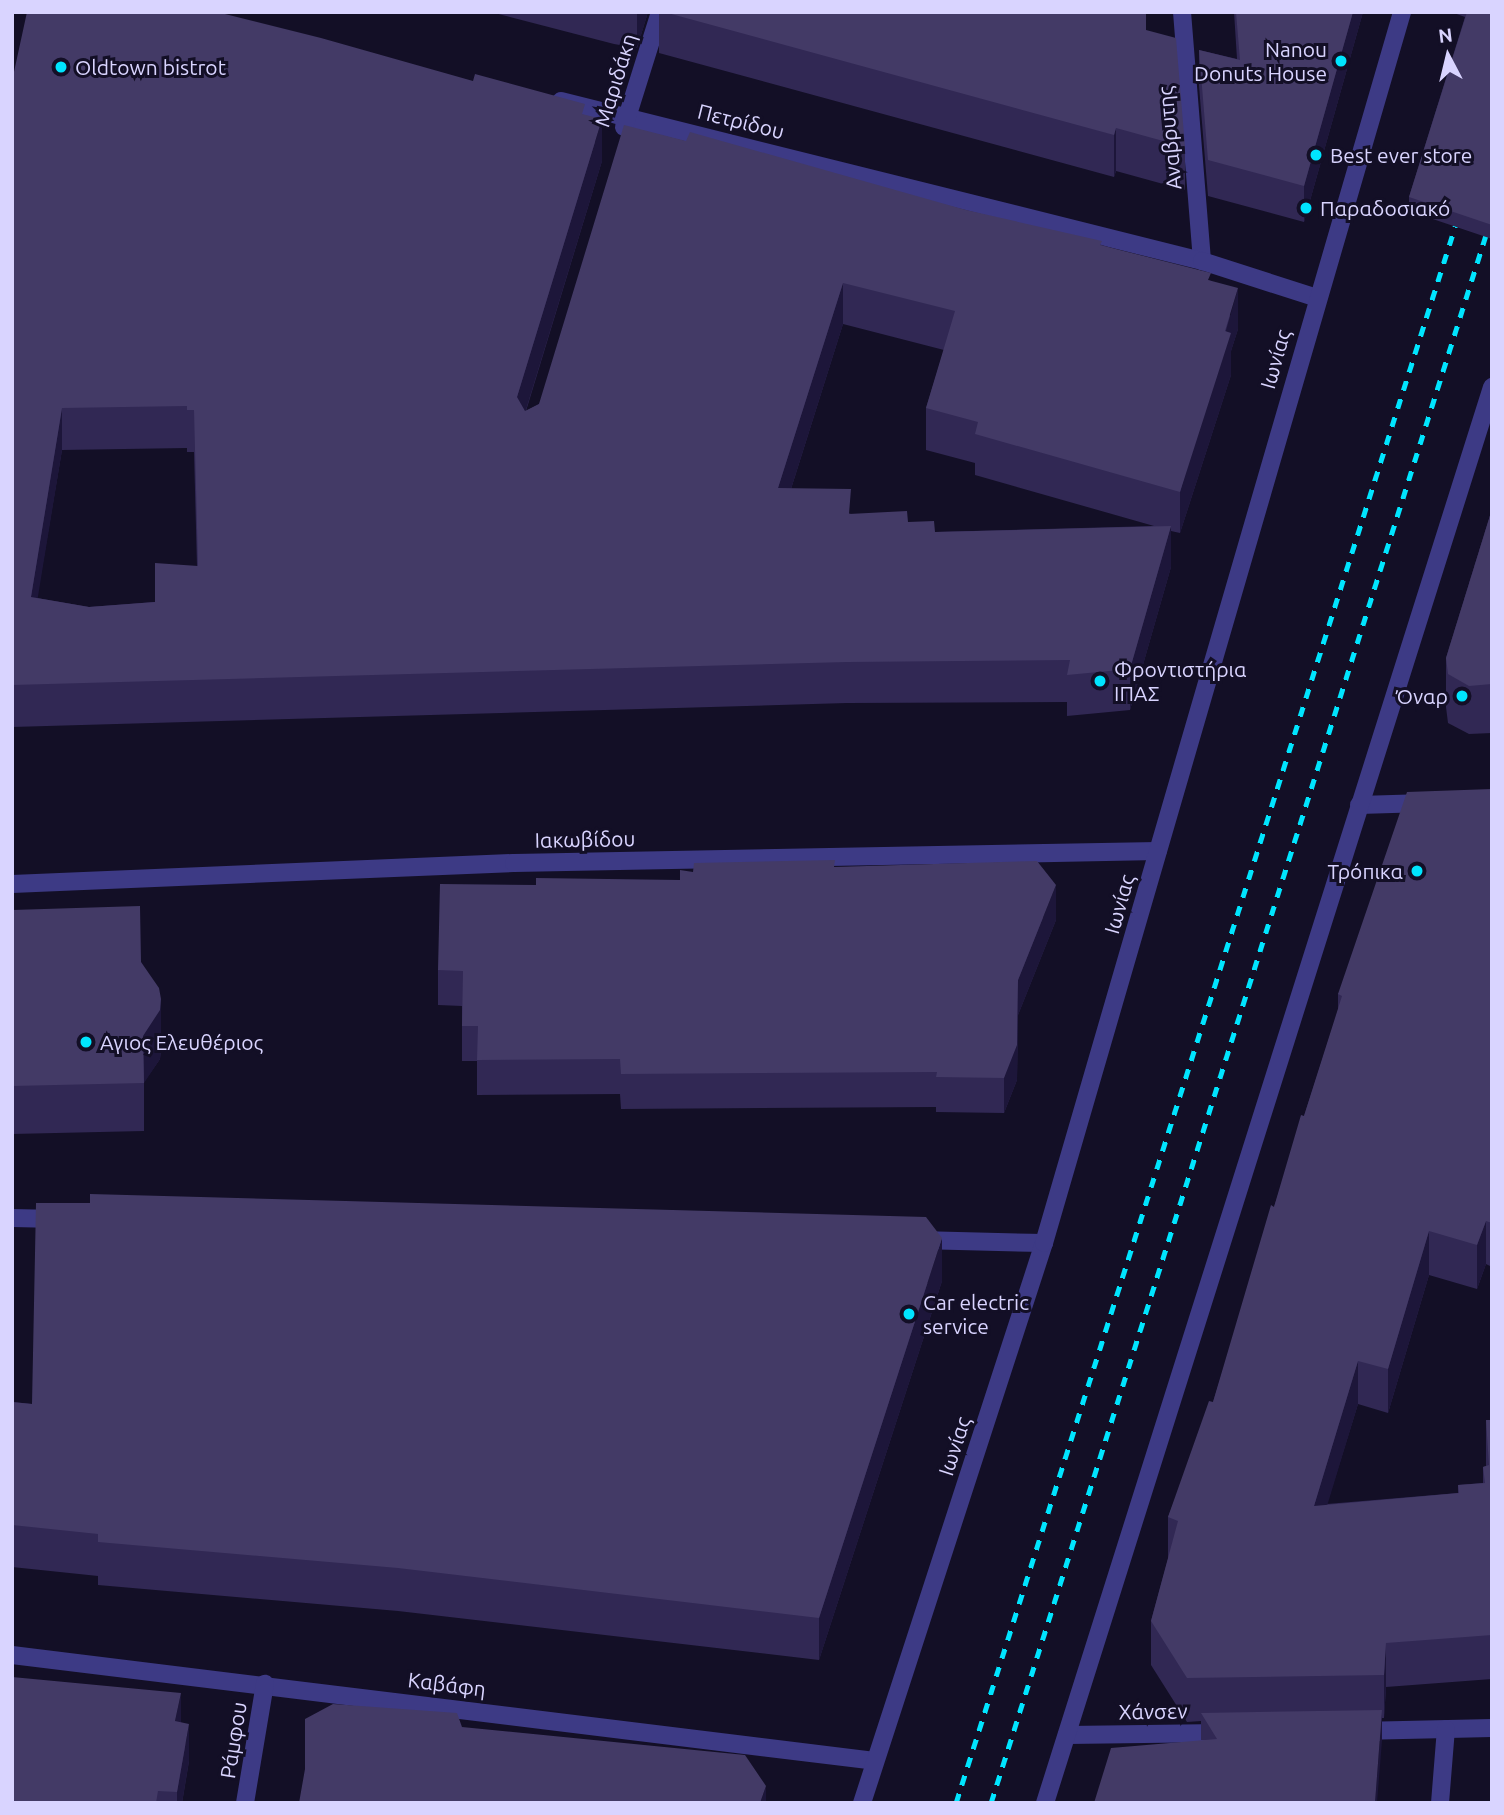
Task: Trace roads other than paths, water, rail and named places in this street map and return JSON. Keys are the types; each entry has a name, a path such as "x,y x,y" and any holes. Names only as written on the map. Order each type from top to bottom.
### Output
{"street":[{"name":"Μαριδάκη","path":"620,142 660,12"},
{"name":"Αναβρυτης","path":"1182,12 1177,46 1202,261"},
{"name":"Ιωνίας","path":"862,1803 1044,1243 1402,12"},
{"name":"Πετρίδου","path":"548,99 628,116 1202,261 1317,298"},
{"path":"1045,1803 1491,390"},
{"path":"1359,805 1439,803"},
{"name":"Ιακωβίδου","path":"12,884 514,863 1158,851"},
{"path":"12,1218 82,1220"},
{"path":"905,1240 1044,1243"},
{"name":"Καβάφη","path":"12,1655 875,1761"},
{"name":"Ράμφου","path":"245,1803 265,1684"},
{"path":"1338,1731 1492,1728"},
{"path":"1440,1803 1446,1729"},
{"name":"Χάνσεν","path":"1067,1735 1243,1732"}],"railway":[{"path":"956,1803 1461,208"},
{"path":"991,1803 1492,216"}],"place":[{"name":"Nanou Donuts House","path":"1341,61"},
{"name":"Oldtown bistrot","path":"61,67"},
{"name":"Best ever store","path":"1316,155"},
{"name":"Παραδοσιακό","path":"1306,208"},
{"name":"Φροντιστήρια ΙΠΑΣ","path":"1100,681"},
{"name":"Όναρ","path":"1462,696"},
{"name":"Τρόπικα","path":"1417,871"},
{"name":"Αγιος Ελευθέριος","path":"86,1042"},
{"name":"Car electric service","path":"909,1314"}]}
